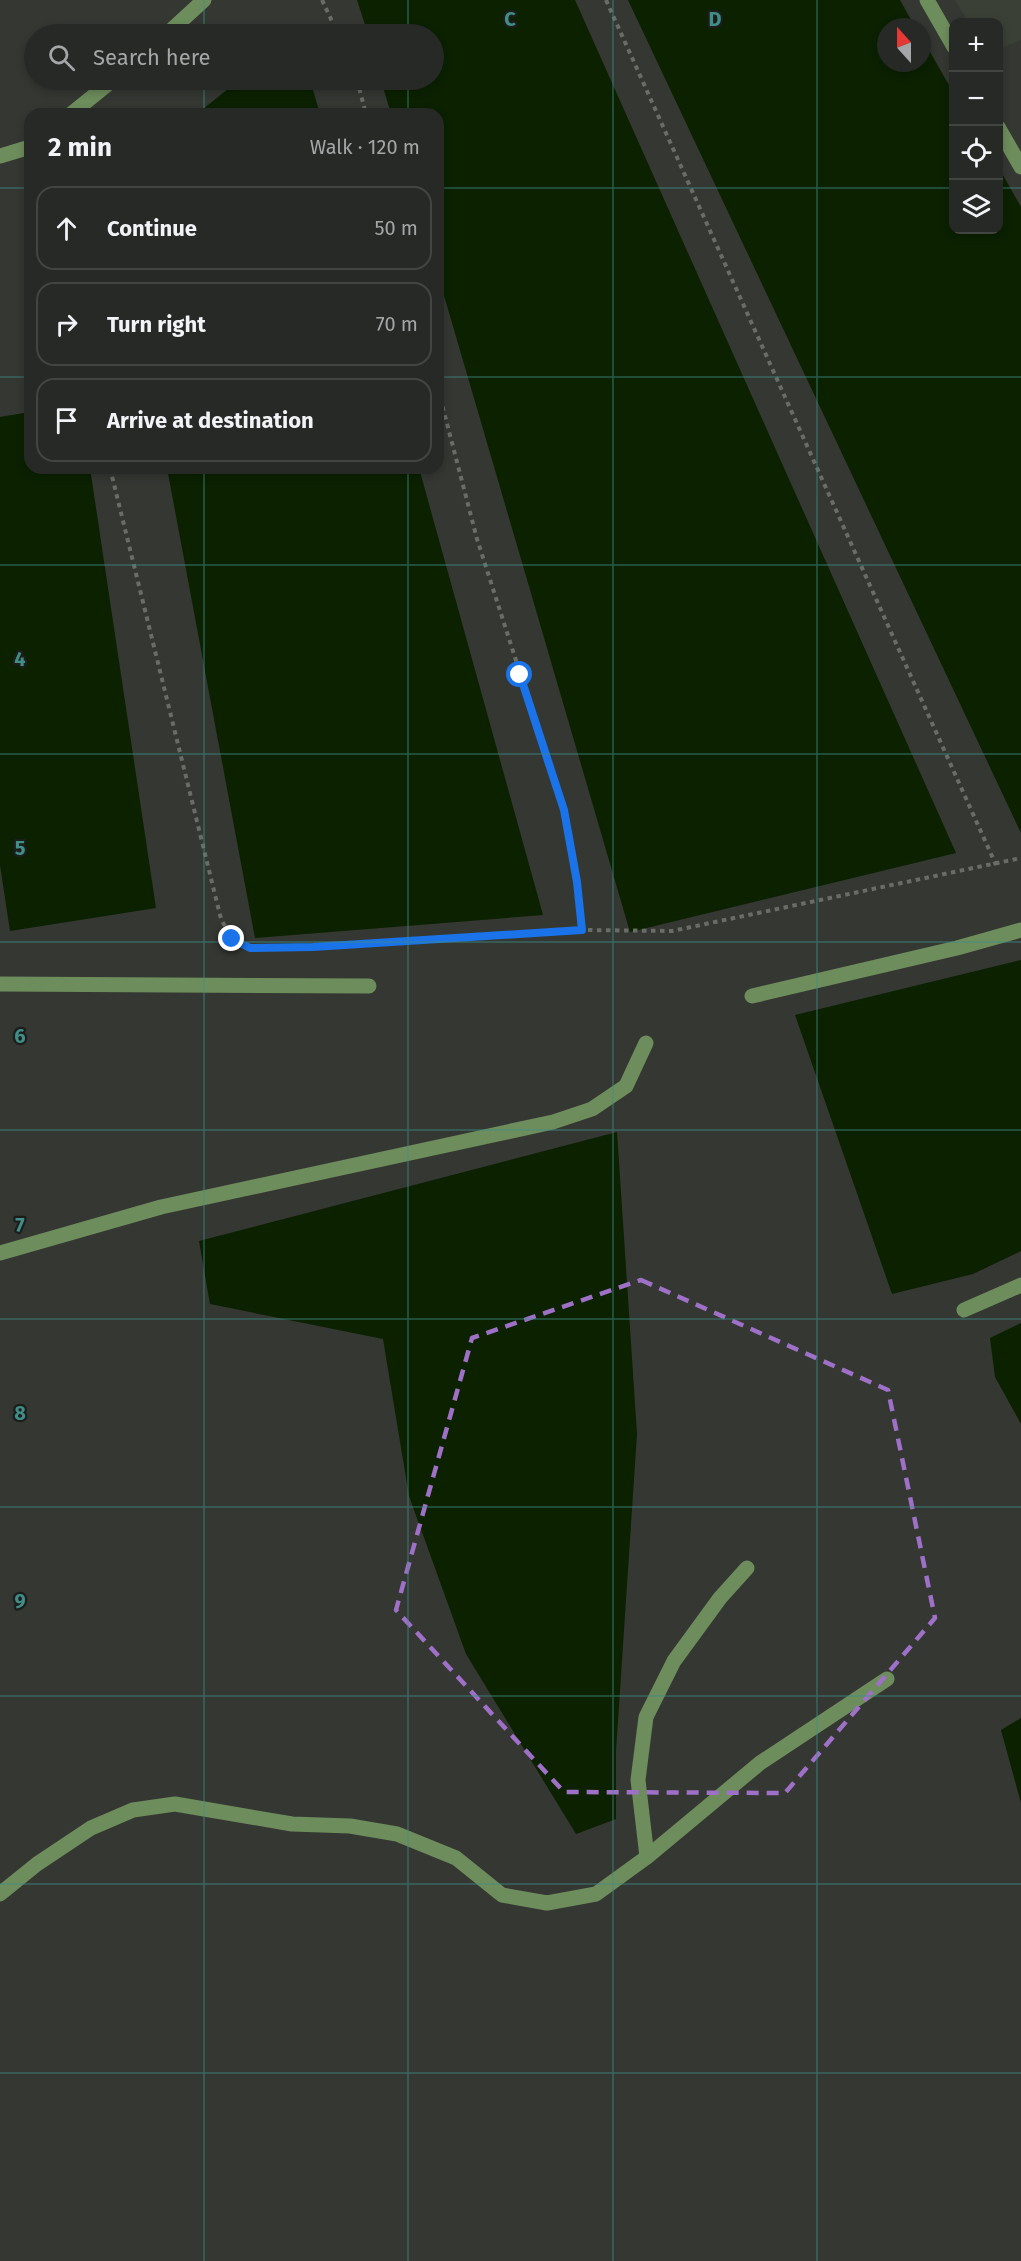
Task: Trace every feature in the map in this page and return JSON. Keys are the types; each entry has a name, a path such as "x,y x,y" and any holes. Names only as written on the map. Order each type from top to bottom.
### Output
{"street":[{"path":"178,24 204,0"},
{"path":"927,0 949,38"},
{"path":"78,108 101,90"},
{"path":"1003,134 1021,167"},
{"path":"0,156 24,149"},
{"path":"752,996 957,948 1021,930"},
{"path":"0,984 369,986"},
{"path":"0,1253 161,1207 553,1122 592,1109 626,1086 646,1043"},
{"path":"964,1310 1021,1285"},
{"path":"647,1857 638,1780 646,1717 674,1662 720,1598 747,1568"},
{"path":"0,1894 37,1864 91,1828 133,1810 176,1804 292,1824 350,1826 397,1834 456,1858 502,1895 547,1903 596,1894 647,1857 760,1763 887,1679"}],"path":[{"path":"322,0 333,24"},
{"path":"606,0 996,865"},
{"path":"360,90 364,108"},
{"path":"444,412 477,539 564,810 577,882 582,930"},
{"path":"111,474 221,919 232,939 250,948 313,947 582,930 672,931 1021,858"}],"highlighted area":[{"path":"641,1280 888,1390 935,1618 785,1793 564,1792 396,1610 472,1338"}],"shaded area":[{"path":"357,0 575,0 956,853 630,932 444,296 444,108 389,108 384,90 444,90 444,24 365,24"},
{"path":"628,0 900,0 910,18 877,18 877,72 931,72 931,54 949,85 949,234 1003,234 1003,175 1021,207 1021,833"},
{"path":"955,0 1021,0 1021,40 1003,47 1003,18 966,18"},
{"path":"227,90 313,90 318,108 204,108"},
{"path":"24,413 24,474 91,474 156,908 10,931 0,865 0,417"},
{"path":"168,474 421,474 543,915 255,938"},
{"path":"1021,960 1021,1251 973,1274 892,1294 795,1015"},
{"path":"617,1132 637,1434 616,1751 616,1819 576,1834 466,1654 409,1496 383,1339 210,1304 199,1241"},
{"path":"1021,1323 1021,1424 995,1377 990,1338"},
{"path":"1021,1718 1021,1803 1001,1730"}],"route":[{"path":"232,939 250,948 313,947 582,930 577,882 564,810 520,675"}]}
